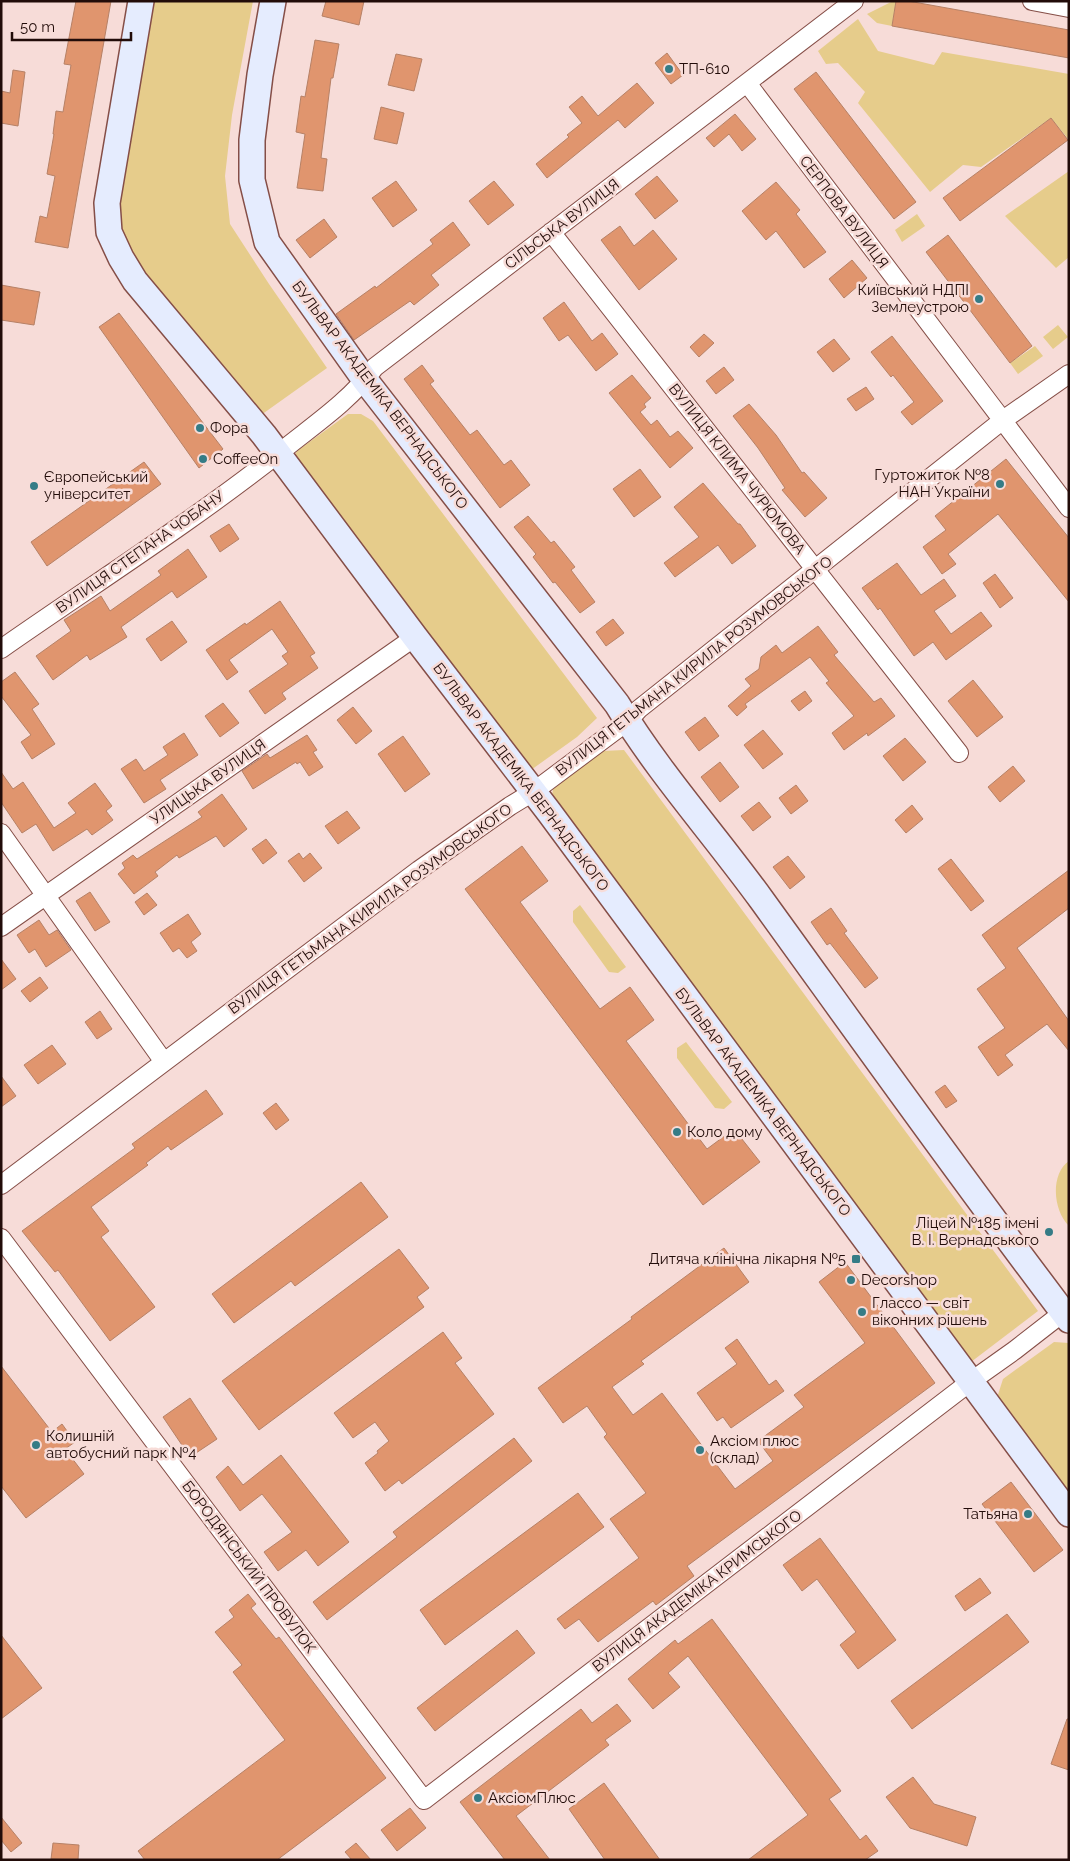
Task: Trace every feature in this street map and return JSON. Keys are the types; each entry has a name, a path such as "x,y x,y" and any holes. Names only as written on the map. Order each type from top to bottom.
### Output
{"main road":[{"name":"БУЛЬВАР АКАДЕМІКА ВЕРНАДСЬКОГО","path":"141,1 106,203 109,232 121,258 135,281 264,435 808,1160 1069,1514"},
{"name":"БУЛЬВАР АКАДЕМІКА ВЕРНАДСЬКОГО","path":"273,1 260,74 252,140 252,180 267,242 365,380 617,704 641,742 737,866 963,1180 1067,1314"}],"street":[{"name":"СІЛЬСЬКА ВУЛИЦЯ","path":"277,454 332,411 365,380 374,367 854,1"},
{"path":"1032,1 1069,8"},
{"name":"СЕРПОВА ВУЛИЦЯ","path":"747,83 1069,508"},
{"name":"ВУЛИЦЯ КЛИМА ЧУРЮМОВА","path":"551,232 959,753"},
{"name":"ВУЛИЦЯ ГЕТЬМАНА КИРИЛА РОЗУМОВСЬКОГО","path":"1,1185 419,870 533,792 628,721 639,709 1003,420 1069,374"},
{"name":"ВУЛИЦЯ СТЕПАНА ЧОБАНУ","path":"1,649 204,508 277,454"},
{"name":"УЛИЦЬКА ВУЛИЦЯ","path":"1,927 415,637"},
{"path":"1,833 164,1062"},
{"name":"БОРОДЯНСЬКИЙ ПРОВУЛОК","path":"1,1238 424,1800"},
{"name":"ВУЛИЦЯ АКАДЕМІКА КРИМСЬКОГО","path":"424,1800 970,1382 1067,1314"}],"shaded area":[{"path":"148,1 253,1 232,115 225,176 230,224 327,368 254,420 160,302 120,230 116,185"},
{"path":"896,1 892,26 877,23 867,14"},
{"path":"858,19 878,51 934,65 942,52 1069,74 1069,140 1051,118 981,167 963,165 930,192 858,103 865,92 838,63 826,64 818,51"},
{"path":"1069,171 1069,257 1056,268 1005,216"},
{"path":"917,214 925,226 902,242 895,230"},
{"path":"1058,325 1068,337 1053,349 1043,337"},
{"path":"1035,346 1043,356 1018,374 1010,363"},
{"path":"348,414 361,414 373,421 597,718 577,737 524,775 291,462 297,451"},
{"path":"624,750 1038,1311 967,1365 551,804 553,789 603,751"},
{"path":"580,905 626,967 618,973 609,972 573,922 573,911"},
{"path":"686,1042 732,1102 724,1109 715,1108 677,1058 677,1048"},
{"path":"1069,1161 1069,1226 1057,1202 1056,1183 1063,1167"},
{"path":"1054,1342 1069,1343 1069,1501 995,1404 1003,1379"}],"building":[{"path":"76,1 111,1 68,248 35,242 40,216 47,218 55,176 47,174 56,111 63,112 71,65 64,64"},
{"path":"326,1 364,1 359,25 322,16"},
{"path":"896,1 908,1 1069,30 1069,58 892,26"},
{"path":"315,40 339,44 333,78 331,78 321,158 327,159 323,191 297,188 305,134 296,132 301,96 305,97"},
{"name":"ТП-610","path":"667,53 683,75 671,84 655,63"},
{"path":"396,54 422,59 414,91 388,85"},
{"path":"13,70 25,72 18,126 1,123 1,91 10,93"},
{"path":"816,72 916,202 894,219 794,89"},
{"path":"637,83 654,103 625,128 618,120 547,178 536,164 569,137 567,135 582,123 569,107 582,96 598,116"},
{"path":"381,107 404,113 397,144 374,139"},
{"path":"735,114 756,139 742,151 729,134 714,147 706,138"},
{"path":"1051,118 1068,140 960,221 943,198"},
{"path":"657,176 678,201 655,219 635,194"},
{"path":"396,181 417,210 393,227 372,198"},
{"path":"494,181 514,205 488,225 469,201"},
{"path":"776,182 800,210 796,214 826,252 804,268 776,231 766,240 742,211"},
{"path":"324,219 337,237 310,258 296,240"},
{"path":"453,222 470,245 431,275 439,285 414,305 410,301 354,340 336,314 375,286 376,288 433,244 430,240"},
{"path":"620,226 634,246 653,230 677,259 639,290 601,240"},
{"name":"Київський НДПІ Землеустрою","path":"948,235 1032,346 1010,363 926,252"},
{"path":"852,260 867,278 844,298 829,279"},
{"path":"1,285 40,292 34,325 1,320"},
{"path":"564,302 592,341 602,333 618,354 596,371 568,335 559,341 543,318"},
{"path":"119,313 223,449 199,468 99,327"},
{"path":"704,334 714,343 699,357 690,347"},
{"path":"892,336 943,401 912,425 901,412 914,402 893,375 891,377 871,352"},
{"path":"834,339 850,359 833,372 817,352"},
{"path":"422,365 434,381 430,384 470,435 477,430 504,465 511,460 530,485 500,508 404,379"},
{"path":"724,367 734,380 716,394 706,381"},
{"path":"632,375 651,398 644,404 646,407 640,412 651,425 657,420 670,437 678,431 693,448 670,468 609,393"},
{"path":"866,387 874,399 856,411 847,399"},
{"path":"749,404 776,435 802,473 804,472 827,498 805,517 782,490 785,488 758,448 733,416"},
{"path":"1006,459 1069,538 1069,602 998,514 948,554 956,564 942,574 923,547 946,530 935,516"},
{"path":"144,462 161,484 47,566 31,542"},
{"path":"640,469 661,497 634,517 613,489"},
{"path":"703,483 740,524 756,546 732,564 718,545 675,577 664,563 699,537 674,507"},
{"path":"528,516 551,543 554,541 575,567 571,570 595,602 580,613 533,557 536,554 514,527"},
{"path":"229,524 239,539 220,552 210,536"},
{"path":"188,549 207,577 177,598 172,591 121,627 127,637 90,660 87,655 53,680 36,656 71,631 64,620 101,596 110,611 161,575 158,571"},
{"path":"897,563 921,595 944,579 956,596 934,611 951,634 981,612 992,626 946,660 933,642 914,656 880,608 878,610 862,588"},
{"path":"995,574 1013,598 1000,608 983,583"},
{"path":"280,601 315,653 310,656 318,668 282,693 286,699 265,714 249,691 288,664 282,656 288,652 272,629 229,660 238,672 227,680 206,650"},
{"path":"613,619 624,633 606,646 596,632"},
{"path":"172,621 187,642 161,661 146,639"},
{"path":"818,626 838,652 834,655 874,702 881,698 895,716 868,736 867,733 844,750 832,733 854,716 826,683 829,681 810,657 745,704 747,707 737,716 728,706 751,686 745,679 759,669 761,657 776,645 782,653"},
{"path":"15,672 39,704 32,709 55,744 32,759 21,742 31,735 1,696 1,682"},
{"path":"973,680 1003,717 977,737 948,701"},
{"path":"805,691 812,701 799,711 791,701"},
{"path":"223,703 239,723 220,737 205,716"},
{"path":"353,707 372,731 356,744 337,720"},
{"path":"705,717 719,736 699,751 685,732"},
{"path":"763,730 783,754 763,769 744,745"},
{"path":"184,733 198,755 160,780 166,789 144,803 121,769 136,759 144,771 168,755 163,747"},
{"path":"307,735 317,750 313,752 323,767 309,776 300,762 297,764 296,762 253,789 242,771 267,754 270,758"},
{"path":"403,736 430,774 405,792 378,754"},
{"path":"905,738 926,762 903,781 883,756"},
{"path":"720,762 739,787 720,802 701,777"},
{"path":"1013,766 1025,781 1000,802 988,787"},
{"path":"1,772 13,789 23,782 54,828 76,813 68,803 95,783 112,806 106,811 113,820 92,835 87,829 53,851 36,824 22,833 1,802"},
{"path":"796,785 808,801 791,814 779,798"},
{"path":"222,794 247,829 224,847 216,836 179,858 177,855 155,872 158,876 134,894 118,874 125,868 122,863 133,855 137,859 202,817 198,812"},
{"path":"759,802 771,817 753,831 741,816"},
{"path":"912,805 923,819 906,833 895,820"},
{"path":"347,811 360,828 338,844 325,826"},
{"path":"266,839 277,853 263,864 252,849"},
{"path":"522,846 548,881 520,902 600,1009 630,987 654,1020 626,1041 707,1149 734,1129 760,1162 703,1205 465,889"},
{"path":"299,853 303,859 310,853 322,868 304,882 288,861"},
{"path":"788,856 805,877 790,889 773,867"},
{"path":"951,859 984,901 971,911 938,869"},
{"path":"1069,870 1069,908 1017,948 1069,1021 1069,1051 1047,1024 1005,1055 1013,1065 998,1076 978,1047 1005,1028 977,989 1006,968 982,935"},
{"path":"90,892 110,922 95,931 76,901"},
{"path":"147,893 157,905 144,915 135,902"},
{"path":"831,908 847,931 844,933 878,978 865,988 830,943 827,945 811,922"},
{"path":"188,914 201,934 191,942 197,951 187,958 179,948 173,952 160,933"},
{"path":"39,920 49,935 57,930 71,950 46,967 35,949 29,953 17,935"},
{"path":"1,959 16,979 1,990"},
{"path":"40,977 48,988 30,1002 21,991"},
{"path":"100,1011 112,1029 97,1039 85,1022"},
{"path":"52,1045 66,1064 38,1084 24,1065"},
{"path":"1,1076 16,1096 1,1107"},
{"path":"945,1085 957,1101 946,1108 935,1092"},
{"path":"206,1090 223,1114 171,1150 168,1146 146,1163 148,1165 91,1207 109,1231 101,1237 155,1307 110,1341 58,1270 55,1272 22,1231 135,1148 132,1144"},
{"path":"276,1103 289,1120 276,1130 263,1113"},
{"path":"361,1182 388,1217 295,1286 291,1281 234,1323 212,1294"},
{"path":"724,1248 749,1282 641,1361 644,1364 612,1387 633,1415 662,1393 735,1489 773,1461 758,1441 804,1407 794,1395 865,1343 819,1282 845,1262 935,1383 687,1566 694,1576 656,1605 653,1601 598,1642 579,1619 565,1629 557,1619 639,1558 610,1519 646,1493 604,1437 607,1434 587,1406 563,1423 538,1388"},
{"path":"399,1249 429,1288 417,1297 424,1307 259,1430 222,1381"},
{"path":"443,1332 462,1358 455,1363 494,1414 402,1484 399,1480 385,1491 365,1463 389,1441 375,1422 353,1438 334,1413"},
{"path":"737,1339 769,1385 776,1380 784,1391 731,1428 723,1417 717,1421 697,1393 737,1364 725,1348"},
{"name":"Колишній автобусний парк №4","path":"1,1366 52,1432 62,1424 75,1442 65,1449 84,1474 26,1518 1,1486"},
{"path":"190,1398 217,1439 190,1457 163,1417"},
{"path":"514,1438 532,1461 327,1620 313,1602 397,1537 393,1532"},
{"path":"281,1455 349,1542 318,1566 306,1550 278,1571 264,1552 292,1532 262,1494 240,1511 216,1477 228,1466 243,1485"},
{"path":"1011,1482 1063,1550 1034,1572 982,1504"},
{"path":"578,1493 604,1527 445,1645 420,1610"},
{"path":"820,1538 896,1640 858,1669 840,1645 856,1632 817,1579 802,1591 783,1565"},
{"path":"980,1578 991,1593 965,1611 955,1596"},
{"path":"248,1594 256,1604 251,1608 276,1639 279,1637 386,1778 277,1860 145,1860 138,1851 285,1740 233,1672 242,1665 215,1632 234,1617 229,1610"},
{"path":"1007,1614 1029,1642 912,1729 891,1701"},
{"path":"712,1619 841,1791 829,1799 860,1840 866,1835 878,1851 865,1860 748,1860 808,1815 688,1656 668,1673 680,1687 653,1709 628,1679 675,1640 678,1644"},
{"path":"517,1630 535,1653 435,1731 417,1708"},
{"path":"1,1635 42,1688 1,1719"},
{"path":"617,1704 631,1721 605,1740 609,1745 516,1816 550,1860 505,1860 460,1802 581,1709 592,1723"},
{"path":"1067,1719 1069,1719 1069,1770 1051,1764"},
{"path":"913,1777 934,1804 976,1817 967,1846 910,1828 886,1797"},
{"path":"604,1783 660,1860 605,1860 569,1809"},
{"path":"410,1808 426,1828 397,1851 381,1830"},
{"path":"1,1817 22,1843 11,1852 1,1840"},
{"path":"53,1843 79,1845 78,1860 51,1859"},
{"path":"356,1843 371,1860 352,1860 345,1852"}],"place":[{"name":"ТП-610","path":"669,69"},
{"name":"Київський НДПІ Землеустрою","path":"979,299"},
{"name":"Фора","path":"200,428"},
{"name":"CoffeeOn","path":"203,459"},
{"name":"Гуртожиток №8 НАН України","path":"1000,484"},
{"name":"Європейський університет","path":"34,486"},
{"name":"Коло дому","path":"677,1132"},
{"name":"Ліцей №185 імені В. І. Вернадського","path":"1049,1232"},
{"name":"Дитяча клінічна лікарня №5","path":"856,1259"},
{"name":"Decorshop","path":"851,1280"},
{"name":"Глассо — світ віконних рішень","path":"862,1312"},
{"name":"Колишній автобусний парк №4","path":"36,1445"},
{"name":"Аксіом плюс (склад)","path":"700,1450"},
{"name":"Татьяна","path":"1028,1514"},
{"name":"АксіомПлюс","path":"478,1798"}]}
